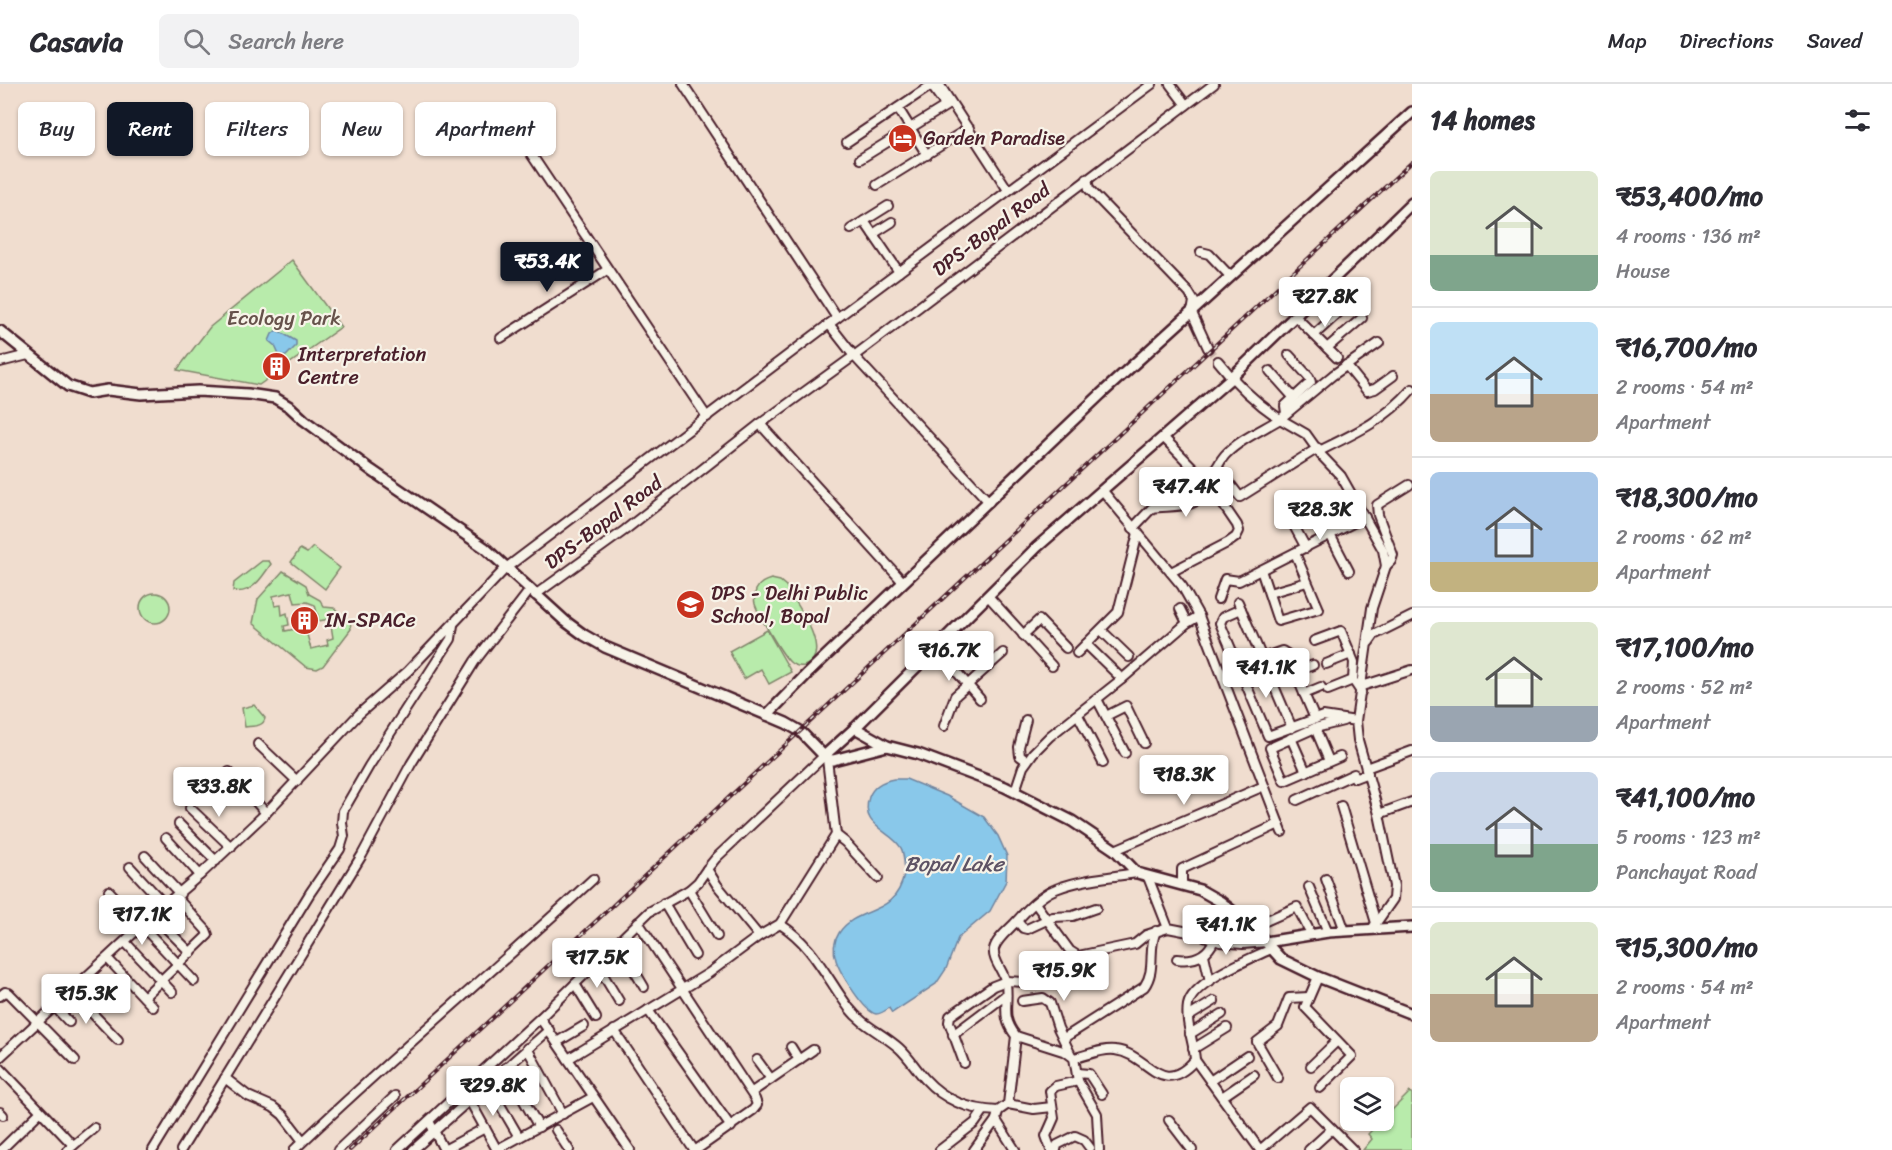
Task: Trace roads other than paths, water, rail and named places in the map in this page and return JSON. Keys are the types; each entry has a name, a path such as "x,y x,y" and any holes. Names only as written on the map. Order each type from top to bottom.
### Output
{"street":[{"path":"683,84 837,318"},
{"path":"934,84 969,128 1008,190"},
{"path":"847,142 934,84"},
{"path":"861,159 945,106 934,84"},
{"path":"0,1058 126,943 153,915 231,847 359,714 408,671 506,568 898,272 1152,84"},
{"path":"1170,84 1186,105"},
{"name":"DPS-Bopal Road","path":"825,757 800,732 786,723 605,647 584,635 530,590 625,530 760,424 855,356 1214,84"},
{"path":"898,108 927,155"},
{"path":"767,715 1101,394 1412,112"},
{"path":"877,185 969,128"},
{"path":"532,156 706,417"},
{"path":"1087,179 1089,189 1189,293 1194,301 1192,313 1208,348"},
{"path":"397,1150 540,1018 649,912 689,890 698,882 716,858 855,728 1045,539 1231,378 1412,203"},
{"path":"851,229 888,206"},
{"path":"864,221 898,272"},
{"path":"873,234 892,222"},
{"path":"1201,252 1209,254 1230,276"},
{"path":"501,338 607,270"},
{"path":"1314,335 1349,303"},
{"path":"1295,316 1337,358"},
{"path":"1328,348 1362,318"},
{"path":"829,324 855,356 989,502"},
{"path":"0,331 68,386 89,393 108,390 141,394 198,391 275,398 371,470 485,548 530,590 475,661 417,754 362,855 181,1150"},
{"path":"1077,653 1118,612 1136,530 1152,508 1184,506 1205,494 1222,458 1231,449 1283,416 1346,365 1378,343"},
{"path":"1283,416 1284,408 1311,382 1289,354"},
{"path":"0,362 28,355"},
{"path":"1218,361 1231,378 1257,403 1283,416 1306,434 1341,476 1383,550 1386,566"},
{"path":"1346,365 1367,391 1375,389 1393,376"},
{"path":"1270,371 1294,398"},
{"path":"1217,467 1238,497 1242,497 1318,450 1372,424 1386,415 1412,389"},
{"path":"760,424 903,582"},
{"path":"1164,438 1209,484 1238,525 1239,531 1236,537 1229,542 1171,572"},
{"path":"1374,926 1393,899 1394,886 1379,814 1358,740 1356,721 1372,608 1386,566 1393,555 1378,515 1377,505 1408,485"},
{"path":"1103,490 1182,585 1199,616 1281,828 1182,869 1182,884"},
{"path":"1312,500 1349,571"},
{"path":"1286,512 1306,548"},
{"path":"1218,599 1225,579 1239,582 1365,517"},
{"path":"1261,570 1278,621 1319,609 1295,553"},
{"path":"1269,593 1308,582"},
{"path":"988,596 1052,666"},
{"path":"1292,728 1240,606 1223,617 1220,623 1267,736 1269,737 1326,716 1356,721"},
{"path":"1180,609 1187,623"},
{"path":"1015,791 1018,778 1027,761 1050,736 1122,679 1187,623 1199,616"},
{"path":"1368,643 1374,635 1412,616"},
{"path":"1023,635 1039,620 1066,648"},
{"path":"153,1150 340,849 344,836 343,811 369,766 451,639 453,625"},
{"path":"1101,630 1129,657"},
{"path":"1314,641 1341,631 1354,662 1353,680 1362,689"},
{"path":"954,669 984,642"},
{"path":"1086,644 1122,679"},
{"path":"936,648 980,699"},
{"path":"1262,658 1285,651 1315,719"},
{"path":"944,726 955,696 1002,653"},
{"path":"1326,664 1351,654"},
{"path":"1295,672 1312,665"},
{"path":"1362,689 1412,670"},
{"path":"1304,694 1353,680"},
{"path":"1097,699 1125,753"},
{"path":"1106,716 1126,706 1144,743"},
{"path":"1078,715 1103,763"},
{"path":"1026,720 1019,747 1020,756 1027,761"},
{"path":"1340,757 1284,781 1270,748 1315,728 1345,720"},
{"path":"855,728 887,746 918,754 1015,791 1072,821 1114,850 1137,873 1200,890 1221,902 1252,927 1281,959 1318,977 1412,1014"},
{"path":"1315,728 1329,761"},
{"path":"1291,738 1306,772"},
{"path":"258,744 297,781"},
{"path":"825,757 833,760 887,746"},
{"path":"1297,800 1354,774 1355,778 1412,751"},
{"path":"568,1059 709,973 759,936 780,924 836,835 825,757"},
{"path":"229,772 266,813"},
{"path":"1114,850 1264,786"},
{"path":"1379,814 1412,802"},
{"path":"1341,806 1374,926"},
{"path":"190,808 231,847"},
{"path":"179,824 216,861"},
{"path":"836,835 878,878"},
{"path":"166,838 200,875"},
{"path":"144,997 207,937 207,932 145,856"},
{"path":"130,867 165,905"},
{"path":"707,869 717,885 759,936"},
{"path":"1072,1057 1066,1052 1016,1036 1008,1026 1005,1014 1006,981 993,950 998,941 1035,903 1054,889 1090,880 1137,873"},
{"path":"1148,877 1168,928"},
{"path":"294,1150 593,879"},
{"path":"1326,879 1345,931"},
{"path":"1309,887 1328,932"},
{"path":"689,890 717,936"},
{"path":"109,891 194,981"},
{"path":"664,903 695,955"},
{"path":"1035,903 1070,951 1078,956"},
{"path":"1252,927 1297,907 1308,928"},
{"path":"1017,921 1025,929 1046,919 1072,916 1096,908"},
{"path":"153,915 191,952"},
{"path":"614,1030 695,1150 757,1105 752,1092 638,922"},
{"path":"780,924 805,943 860,1020 898,1047 926,1080 941,1093 964,1106 984,1110 998,1111 1008,1104 1034,1110 1052,1107"},
{"path":"964,1064 948,1019 988,989 1006,981 1026,982 1061,973 1078,956 1135,944 1146,935 1156,931 1168,928 1199,934 1214,940 1268,946 1328,932 1374,926 1412,927"},
{"path":"1064,1038 1144,987 1152,973 1151,945 1156,931"},
{"path":"1176,959 1189,960 1203,955 1212,946 1214,940"},
{"path":"126,943 172,992"},
{"path":"618,943 644,987"},
{"path":"1268,946 1210,981 1192,997 1188,1017 1195,1060 1260,1150 1310,1107 1353,1150"},
{"path":"1203,955 1210,981"},
{"path":"108,959 153,1007"},
{"path":"596,963 619,1001"},
{"path":"1318,977 1305,1007 1352,1056 1320,1088"},
{"path":"575,984 596,1018"},
{"path":"0,996 5,992 9,993 75,1060"},
{"path":"72,992 118,1040"},
{"path":"953,1035 1006,995"},
{"path":"1278,1078 1257,1042 1278,1026 1289,998 1310,997"},
{"path":"1022,1001 1042,998 1050,1003 1058,1028 1072,1057 1077,1077 1097,1114 1093,1148"},
{"path":"1188,1017 1214,1001"},
{"path":"55,1007 69,1022"},
{"path":"648,1010 730,1126"},
{"path":"1190,1034 1222,1014"},
{"path":"540,1018 630,1150"},
{"path":"557,1042 584,1026"},
{"path":"1193,1049 1227,1028"},
{"path":"413,1150 549,1030"},
{"path":"1008,1104 1016,1036"},
{"path":"1311,1066 1337,1041"},
{"path":"791,1047 799,1060"},
{"path":"527,1048 563,1114"},
{"path":"752,1092 813,1050"},
{"path":"1072,1057 1117,1050 1138,1060 1162,1076 1172,1076 1186,1070 1195,1060"},
{"path":"1210,1081 1247,1056"},
{"path":"757,1060 771,1079"},
{"path":"0,1068 70,1148 94,1128"},
{"path":"505,1068 539,1126"},
{"path":"1051,1150 1046,1136 1054,1118 1050,1091 1056,1086 1089,1074 1102,1094"},
{"path":"1222,1097 1254,1075"},
{"path":"225,1078 248,1096 273,1107 283,1115 303,1142"},
{"path":"488,1084 519,1137"},
{"path":"338,1150 395,1096"},
{"path":"470,1101 496,1150 593,1097"},
{"path":"940,1150 975,1123 984,1110"},
{"path":"974,1150 996,1120 998,1111"},
{"path":"1,1150 40,1112"},
{"path":"996,1120 1016,1150"},
{"path":"1169,1120 1192,1150"},
{"path":"429,1121 444,1150 485,1128"},
{"path":"1309,1150 1332,1129"},
{"path":"556,1130 569,1150"},
{"path":"1056,1150 1057,1145 1075,1136 1093,1148"},
{"path":"511,1142 516,1150"}],"water":[{"path":"277,330 296,341 296,346 286,356 280,357 275,346 269,341"},
{"name":"Bopal Lake","path":"894,779 906,779 947,796 984,817 998,836 1007,856 1006,881 990,911 958,938 946,969 936,984 892,1013 889,1008 876,1014 865,1006 847,981 836,960 834,946 839,933 847,924 884,905 899,889 904,875 902,850 872,822 867,807 873,790 882,783"}],"tunnel":[{"path":"1208,348 1218,361"}],"railway":[{"path":"350,1150 1412,162"}],"place":[{"name":"Garden Paradise","path":"902,138"},
{"name":"Interpretation Centre","path":"277,366"},
{"name":"DPS - Delhi Public School, Bopal","path":"690,605"},
{"name":"IN-SPACe","path":"304,620"}],"park label":[{"name":"Ecology Park","path":"284,318"}]}
